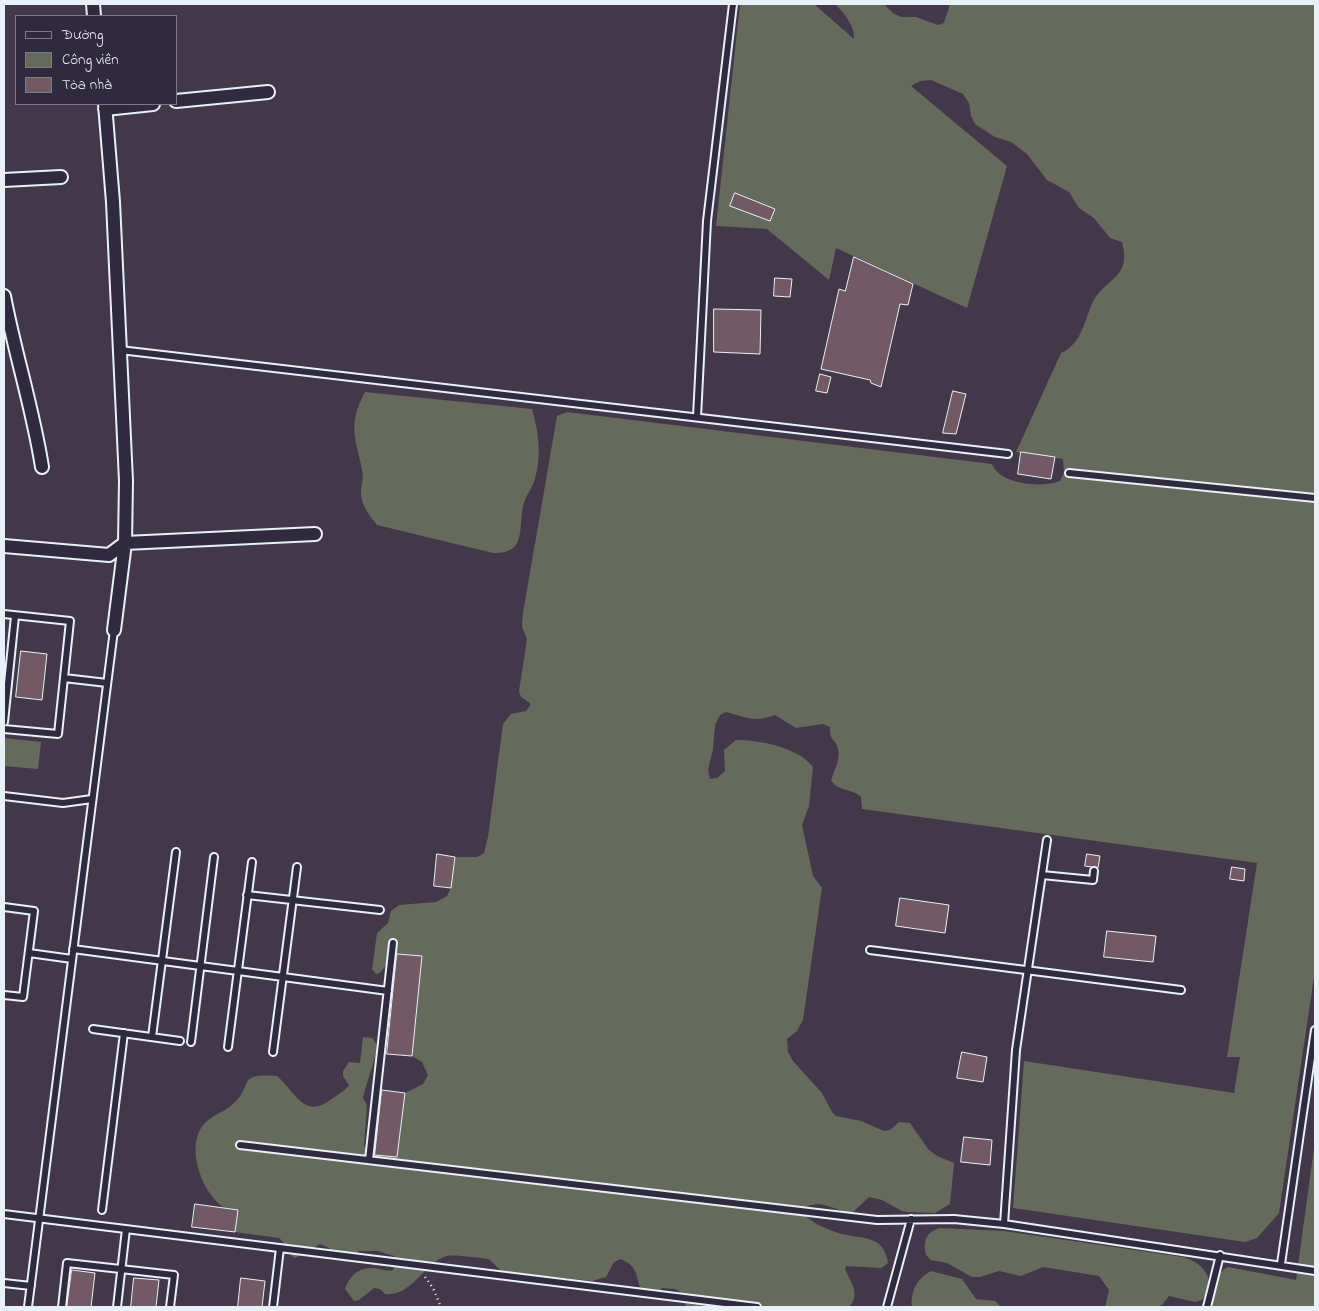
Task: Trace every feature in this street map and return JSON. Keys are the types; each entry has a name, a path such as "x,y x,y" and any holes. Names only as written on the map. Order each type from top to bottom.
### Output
{"street":[{"path":"178,101 268,92"},
{"path":"114,630 125,543 126,481 113,202 105,106 129,105"},
{"path":"4,180 61,177"},
{"path":"4,296 11,333 30,401 42,467"},
{"path":"4,546 109,555 125,543 315,534"}],"lane":[{"path":"697,417 707,221 732,4"},
{"path":"120,350 1008,454"},
{"path":"1069,473 1315,498"},
{"path":"4,614 70,621 58,734 4,729"},
{"path":"4,722 7,663 15,616"},
{"path":"28,1307 114,630"},
{"path":"64,678 107,683"},
{"path":"4,796 63,803 92,799"},
{"path":"1004,1224 1016,1050 1047,840"},
{"path":"152,1037 176,852"},
{"path":"191,1042 214,857"},
{"path":"228,1047 252,862"},
{"path":"273,1052 296,867"},
{"path":"1042,875 1093,880 1094,871"},
{"path":"247,895 380,910"},
{"path":"4,907 34,911 23,997 4,995"},
{"path":"369,1160 393,943"},
{"path":"73,949 388,991"},
{"path":"870,950 1181,990"},
{"path":"29,953 72,959"},
{"path":"92,1029 180,1041"},
{"path":"1282,1264 1315,1030"},
{"path":"102,1210 124,1033"},
{"path":"240,1145 877,1220 911,1218 954,1219 1004,1224 1282,1264 1315,1271"},
{"path":"4,1214 757,1307"},
{"path":"887,1307 911,1218"},
{"path":"117,1307 126,1229"},
{"path":"273,1307 280,1248"},
{"path":"1207,1307 1220,1255"},
{"path":"62,1307 67,1263 174,1276 170,1307"},
{"path":"4,1283 31,1286"}],"path":[{"path":"408,1264 426,1278 433,1288 441,1307"}],"green space":[{"path":"740,4 814,4 854,39 851,25 835,4 884,4 893,13 901,17 916,17 938,25 944,23 950,4 1315,4 1315,970 1279,1213 1257,1238 1245,1242 1013,1208 1024,1061 1234,1093 1240,1057 1227,1057 1257,863 862,809 861,797 854,792 837,786 831,780 839,753 831,735 830,727 823,724 796,728 775,715 756,719 726,712 720,715 715,725 713,749 708,770 710,779 717,778 725,771 724,750 736,740 756,741 778,746 798,754 813,767 809,806 802,825 813,876 822,888 803,1020 797,1031 787,1039 788,1052 793,1061 822,1093 836,1116 861,1121 884,1131 890,1130 899,1122 910,1123 928,1149 937,1156 954,1163 950,1204 935,1213 907,1212 882,1200 869,1197 852,1213 817,1204 804,1208 803,1214 816,1224 842,1234 871,1240 882,1247 886,1254 888,1263 881,1268 846,1266 845,1269 855,1293 853,1302 849,1307 686,1307 682,1293 675,1289 662,1288 655,1298 645,1296 641,1291 635,1271 628,1263 621,1259 614,1262 606,1277 592,1281 501,1271 489,1259 454,1255 438,1260 403,1290 394,1294 385,1294 380,1289 374,1288 359,1300 354,1301 345,1289 352,1276 368,1268 393,1270 397,1260 394,1256 378,1251 358,1251 358,1260 346,1262 333,1257 329,1248 320,1244 295,1258 279,1238 235,1232 238,1210 223,1207 209,1192 203,1181 196,1159 197,1137 204,1124 234,1103 248,1081 256,1076 277,1076 306,1105 313,1107 330,1100 343,1092 349,1085 343,1076 343,1071 349,1062 360,1063 363,1037 372,1038 377,1045 375,1059 363,1098 367,1105 364,1146 366,1150 374,1154 397,1157 405,1093 423,1084 428,1075 422,1062 412,1056 422,957 398,954 396,964 387,964 380,973 376,974 372,969 377,933 388,923 391,911 399,905 436,902 447,896 451,888 455,857 477,857 484,853 488,837 503,724 511,714 526,711 530,706 530,703 521,697 519,691 527,639 522,627 523,613 557,416 567,412 992,464 996,471 1003,476 1022,483 1052,483 1060,481 1064,473 1063,459 1016,452 1061,353 1069,349 1074,343 1083,329 1095,298 1121,270 1124,263 1122,242 1110,238 1094,218 1079,208 1069,192 1047,180 1027,154 1011,142 995,137 975,124 971,116 969,103 963,94 931,80 920,81 911,86 1007,166 967,308 836,248 829,280 767,229 716,226"},
{"path":"365,392 532,409 538,436 538,463 534,482 523,506 519,538 516,545 504,552 493,553 377,525 368,513 362,500 363,475 354,424 359,404"},
{"path":"4,738 41,742 38,769 4,766"},
{"path":"1315,1141 1315,1307 1215,1307 1212,1304 1215,1282 1220,1273 1228,1267 1296,1280"},
{"path":"939,1228 1004,1231 1183,1257 1202,1268 1209,1280 1209,1286 1202,1300 1195,1302 1169,1296 1162,1305 1155,1307 1105,1307 1109,1290 1099,1276 1043,1267 1021,1276 999,1271 980,1277 972,1277 947,1263 931,1260 926,1255 926,1238"},
{"path":"931,1271 962,1279 976,1299 995,1301 1001,1307 912,1307 913,1291 922,1277"}],"building":[{"path":"735,193 775,209 770,221 730,206"},
{"path":"854,257 913,284 908,305 900,304 881,387 871,383 870,380 821,369 839,289 845,291"},
{"path":"775,278 792,279 790,297 774,296"},
{"path":"714,309 761,310 760,354 714,352"},
{"path":"820,374 831,377 827,393 816,391"},
{"path":"953,391 966,394 956,434 943,433"},
{"path":"1021,452 1055,457 1051,479 1018,474"},
{"path":"21,651 47,654 42,700 16,697"},
{"path":"437,854 455,857 451,888 434,886"},
{"path":"1087,854 1100,856 1098,868 1085,866"},
{"path":"1232,867 1245,869 1244,881 1230,879"},
{"path":"900,898 949,905 945,933 896,926"},
{"path":"1107,931 1156,936 1153,962 1104,957"},
{"path":"397,954 422,956 412,1056 387,1054"},
{"path":"962,1052 987,1057 983,1082 957,1078"},
{"path":"382,1090 405,1093 397,1157 375,1155"},
{"path":"964,1137 992,1140 990,1165 961,1162"},
{"path":"195,1204 238,1210 235,1232 192,1227"},
{"path":"72,1270 95,1273 91,1307 67,1307"},
{"path":"134,1278 159,1280 156,1307 131,1307"},
{"path":"241,1278 265,1281 262,1307 238,1307"}]}
